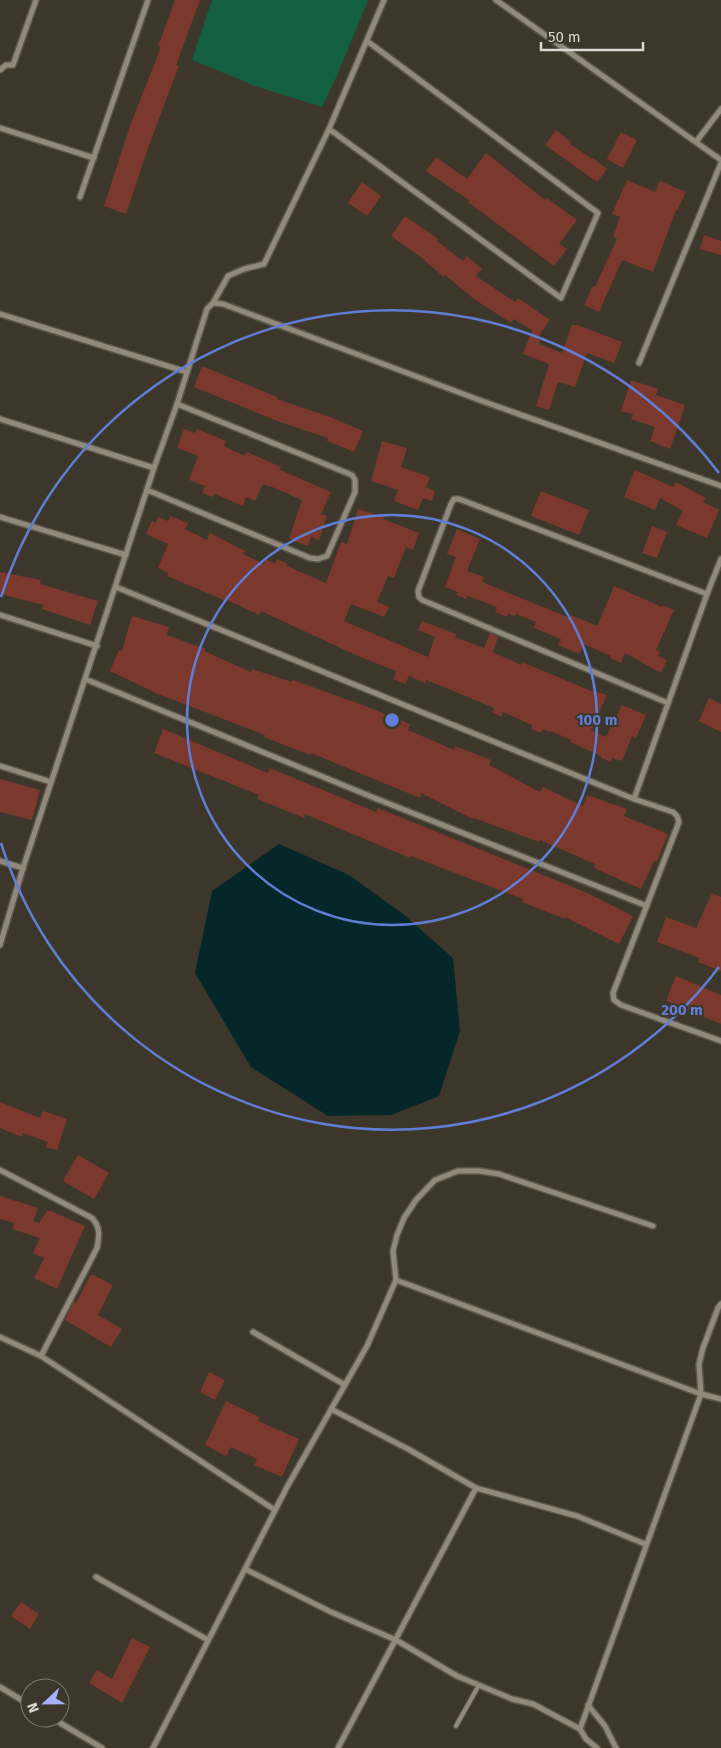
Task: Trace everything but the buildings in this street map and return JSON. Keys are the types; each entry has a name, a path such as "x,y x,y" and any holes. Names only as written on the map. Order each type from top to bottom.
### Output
{"street":[{"path":"0,70 6,65 13,65 36,0"},
{"path":"80,197 148,0"},
{"path":"0,945 23,868 207,309 213,303 228,276 244,269 264,264 329,129 384,0"},
{"path":"496,0 696,142 721,162 639,363"},
{"path":"329,129 561,298 598,213 366,41"},
{"path":"696,142 721,109"},
{"path":"0,128 94,158"},
{"path":"213,303 224,304 482,401 721,486"},
{"path":"0,314 187,372"},
{"path":"147,490 310,558 318,559 327,556 355,492 355,480 352,475 177,404"},
{"path":"0,419 154,468"},
{"path":"668,703 422,600 418,591 450,504 454,499 459,498 707,594"},
{"path":"0,516 126,555"},
{"path":"634,800 721,559"},
{"path":"116,587 634,800 673,812 679,822 613,993 614,1000 621,1005 721,1041"},
{"path":"0,615 96,646"},
{"path":"85,679 363,794 647,906"},
{"path":"0,766 52,782"},
{"path":"0,861 23,868"},
{"path":"0,1170 92,1218 97,1224 100,1234 96,1248 41,1356"},
{"path":"153,1748 275,1510 367,1346 385,1309 396,1280 393,1251 397,1235 404,1218 416,1200 435,1180 458,1171 480,1171 499,1174 653,1226"},
{"path":"396,1280 701,1394 721,1399"},
{"path":"580,1729 645,1544 701,1394 699,1364 703,1348 721,1304"},
{"path":"253,1332 345,1385"},
{"path":"0,1337 41,1356 275,1510"},
{"path":"331,1409 408,1449 476,1488 578,1516 645,1544"},
{"path":"338,1748 476,1488"},
{"path":"245,1569 331,1612 396,1640 457,1676 512,1699 533,1704 580,1729 586,1739 596,1748"},
{"path":"96,1577 208,1640"},
{"path":"0,1687 20,1699"},
{"path":"588,1706 605,1726 616,1748"},
{"path":"69,1728 102,1748"}],"lane":[{"path":"456,1726 479,1685"}],"green space":[{"path":"212,0 368,0 322,107 255,86 192,60"}],"water":[{"path":"279,844 349,875 403,914 453,958 460,1031 439,1096 391,1115 328,1116 251,1067 195,973 212,891"}]}
